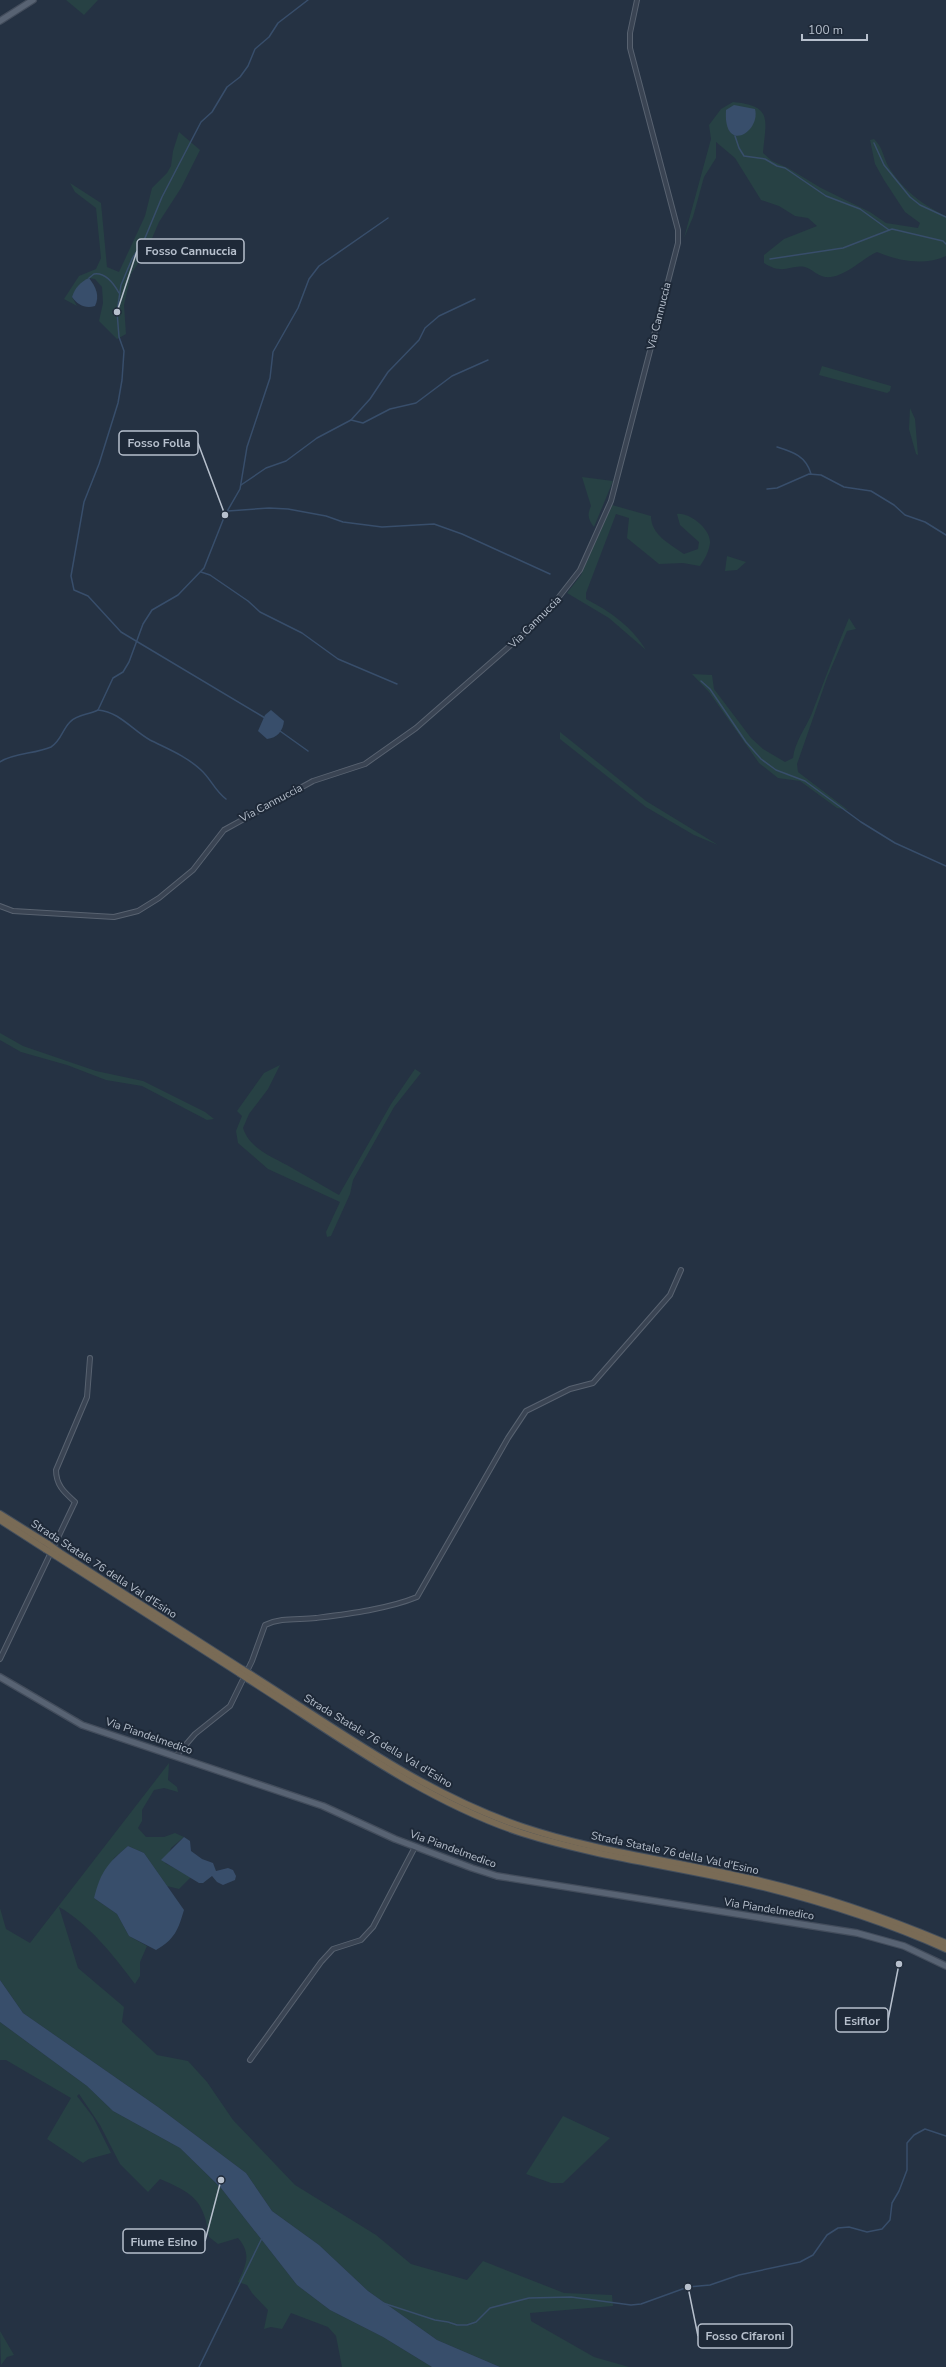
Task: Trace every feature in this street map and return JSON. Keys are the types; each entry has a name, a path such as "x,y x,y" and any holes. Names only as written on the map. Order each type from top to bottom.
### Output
{"highway":[{"name":"Strada Statale 76 della Val d'Esino","path":"0,1514 46,1547"},
{"name":"Strada Statale 76 della Val d'Esino","path":"0,1520 46,1547 241,1671 438,1792 492,1816 558,1838 596,1848 752,1879 799,1891 846,1906 946,1943"},
{"name":"Strada Statale 76 della Val d'Esino","path":"249,1676 430,1792 489,1821 556,1844 750,1884 798,1896 884,1924 946,1949"}],"main road":[{"path":"0,21 33,0"},
{"name":"Via Piandelmedico","path":"0,1677 44,1705 82,1725 323,1806 415,1847 497,1876 864,1935 904,1946 946,1966"}],"street":[{"name":"Via Cannuccia","path":"0,906 13,911 114,917 138,911 159,898 193,870 224,830 313,781 365,764 416,728 539,621 568,588 580,570 611,501 678,243 678,230 630,48 630,33 637,0"},
{"path":"176,1756 195,1734 230,1706 252,1661 265,1625 275,1620 316,1618 355,1612 416,1597 508,1438 526,1411 570,1389 593,1383 670,1295 681,1270"},
{"path":"0,1659 75,1502 62,1490 56,1479 56,1470 87,1397 90,1358"},
{"path":"250,2060 329,1953 333,1949 361,1940 373,1927 415,1847"}],"green space":[{"path":"66,0 98,0 84,15"},
{"path":"733,102 746,104 761,111 764,116 765,123 763,153 772,161 788,168 821,188 870,212 886,223 918,228 920,223 905,212 875,164 870,140 874,139 881,149 888,166 906,189 913,196 946,216 946,256 920,262 894,258 877,252 846,272 832,277 822,276 810,269 800,266 786,269 771,267 764,263 764,255 784,239 817,226 808,218 795,216 779,206 761,200 735,158 716,142 716,158 704,177 693,217 684,238 711,139 709,125 721,109"},
{"path":"179,132 200,150 181,188 159,222 147,250 131,274 124,305 126,334 117,339 99,321 103,303 102,287 95,279 89,278 72,297 77,306 64,299 79,276 96,269 101,258 96,208 75,192 70,183 101,203 107,267 119,272 145,216 152,188 167,173 171,166 173,151"},
{"path":"822,366 891,386 890,391 887,393 819,375"},
{"path":"910,408 915,419 918,455 916,454 909,429"},
{"path":"582,477 613,481 594,527 590,522 589,512 591,506"},
{"path":"612,505 651,516 654,529 658,534 667,543 684,554 698,549 699,542 680,525 677,514 682,514 698,522 707,532 709,538 709,549 700,566 683,563 659,564 627,538 629,518 616,514 586,593 586,599 620,620 634,634 646,650 609,618 567,593 581,575"},
{"path":"727,556 746,562 737,570 725,571"},
{"path":"849,618 856,629 847,631 827,678 797,764 798,772 848,810 837,808 800,781 778,778 759,763 709,692 692,674 712,675 714,689 751,738 763,749 785,762 793,758 798,740 812,713"},
{"path":"560,732 646,801 718,845 694,835 646,807 560,739"},
{"path":"0,1033 23,1046 96,1071 143,1081 205,1112 214,1119 207,1120 142,1086 106,1080 67,1065 21,1052 0,1040"},
{"path":"280,1065 268,1089 249,1114 243,1128 246,1136 263,1152 339,1195 391,1104 415,1069 421,1073 394,1107 353,1180 350,1194 331,1236 327,1237 326,1232 340,1202 268,1169 238,1143 236,1131 242,1116 237,1111 264,1073"},
{"path":"169,1763 168,1780 177,1787 178,1792 164,1788 154,1790 142,1810 142,1821 138,1828 146,1837 164,1837 175,1833 184,1837 171,1848 165,1863 191,1877 179,1889 167,1886 144,1853 128,1846 114,1858 94,1898 117,1914 129,1936 147,1946 140,1962 140,1976 135,1984 110,1952 91,1931 59,1907 78,1968 124,2007 122,2022 157,2055 188,2061 207,2082 233,2120 295,2185 376,2235 411,2264 467,2280 483,2261 564,2293 612,2295 613,2306 530,2313 531,2321 594,2357 629,2367 500,2367 437,2340 368,2291 319,2245 272,2211 246,2173 158,2107 23,2013 0,1980 0,1908 6,1929 30,1943"},
{"path":"0,2022 87,2086 113,2111 180,2148 221,2188 297,2285 330,2310 383,2337 432,2367 342,2367 336,2336 328,2327 291,2313 282,2329 271,2327 264,2329 268,2310 252,2293 247,2285 238,2282 245,2265 246,2254 245,2249 238,2238 218,2244 209,2237 207,2224 200,2206 195,2199 181,2189 160,2179 148,2192 120,2164 100,2125 79,2094 77,2096 93,2117 111,2153 89,2159 83,2163 47,2139 71,2098 6,2060 0,2060"},
{"path":"563,2116 610,2138 563,2183 551,2183 526,2174"},
{"path":"0,2331 14,2355 7,2357 1,2365"}],"water":[{"path":"734,105 755,109 753,125 742,135 735,136 730,132 727,124 726,110"},
{"path":"89,278 94,285 97,299 95,306 85,307 79,304 72,297 78,286"},
{"path":"271,710 284,721 277,736 267,739 258,731 265,715"},
{"path":"184,1837 190,1841 191,1851 202,1859 213,1863 216,1871 228,1868 233,1870 236,1876 235,1880 223,1885 217,1882 212,1876 203,1883 199,1883 161,1860"},
{"path":"128,1846 144,1853 184,1910 180,1923 172,1938 156,1950 129,1936 117,1914 94,1898 102,1874 110,1863"},
{"path":"0,1980 23,2013 158,2107 246,2173 272,2211 319,2245 368,2291 437,2340 500,2367 432,2367 383,2337 330,2310 297,2285 221,2188 180,2148 113,2111 87,2086 0,2022"}],"waterway":[{"path":"265,718 121,632 88,596 74,590 71,576 84,502 99,464 118,403 122,380 124,351 119,337 117,312 121,285 132,259 145,238 162,197 201,122 212,112 227,87 240,77 248,66 255,49 269,37 278,23 308,0"},
{"path":"735,136 739,148 744,156 765,159 777,166 785,168 826,196 860,209 889,230"},
{"path":"874,143 884,165 910,197 920,205 946,217"},
{"path":"0,762 11,757 51,747 57,742 67,725 73,719 98,710 113,678 123,672 129,662 143,624 152,610 178,595 204,568 225,515 240,489 247,447 270,378 273,352 298,308 309,279 319,266 388,218"},
{"path":"770,259 843,248 892,229 943,241 946,244"},
{"path":"89,278 94,274 102,275 109,279 119,293"},
{"path":"241,485 266,468 286,461 317,438 351,420 370,399 388,372 419,340 425,328 439,316 475,299"},
{"path":"351,420 363,423 390,409 416,403 452,376 488,360"},
{"path":"777,447 793,453 802,459 806,463 811,474"},
{"path":"767,489 777,488 809,474 821,475 844,487 871,491 894,505 905,515 925,522 946,535"},
{"path":"228,511 269,508 288,509 326,516 343,522 382,527 434,524 462,534 550,574"},
{"path":"201,572 210,575 248,601 260,612 302,633 338,659 397,684"},
{"path":"701,681 710,689 746,742 761,759 776,770 805,781 861,822 895,843 946,866"},
{"path":"98,710 113,714 150,740 177,753 195,765 226,799"},
{"path":"280,731 308,751"},
{"path":"383,2303 435,2320 457,2325 467,2325 476,2322 490,2308 529,2298 571,2297 631,2305 641,2304 688,2287 710,2285 739,2275 800,2262 813,2255 827,2235 838,2228 849,2227 867,2232 882,2229 890,2220 892,2203 899,2191 907,2170 907,2143 914,2135 925,2129 946,2136"},
{"path":"199,2367 262,2238"}],"place":[{"name":"Fosso Cannuccia","path":"117,312"},
{"name":"Fosso Folla","path":"225,515"},
{"name":"Esiflor","path":"899,1964"},
{"name":"Fiume Esino","path":"221,2180"},
{"name":"Fosso Cifaroni","path":"688,2287"}]}
